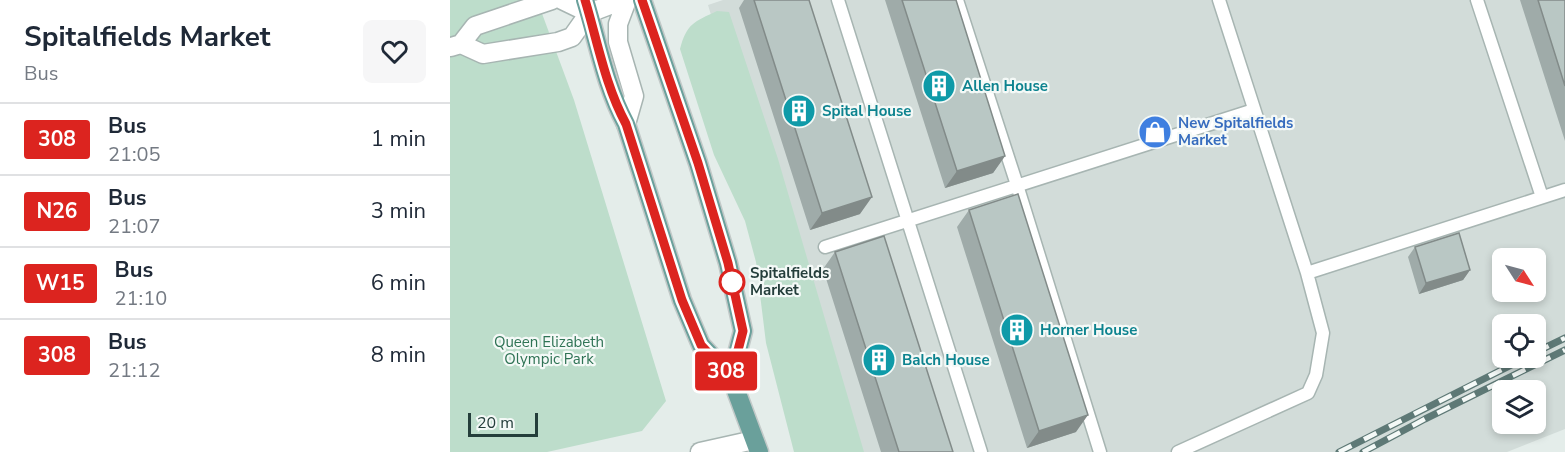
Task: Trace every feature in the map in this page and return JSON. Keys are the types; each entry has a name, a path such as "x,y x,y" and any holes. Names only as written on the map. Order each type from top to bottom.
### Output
{"main road":[{"path":"642,0 698,163 728,263 743,331 731,377"},
{"path":"596,5 603,70 614,103 626,124 682,300 701,345 731,377 756,446"}],"street":[{"path":"552,0 475,26 456,46 483,54 558,42 572,37 596,5"},
{"path":"562,0 596,5 625,0 618,24 618,42 634,96 626,124"},
{"path":"700,452 756,446"}],"lane":[{"path":"838,0 981,452"},
{"path":"957,0 1101,452"},
{"path":"1178,452 1308,393 1316,375 1323,333 1307,273 1219,0"},
{"path":"1477,0 1542,197"},
{"path":"825,247 1254,110"},
{"path":"1307,273 1565,190"}],"shaded area":[{"name":"New Spitalfields Market","path":"723,0 1565,0 1565,429 1507,452 843,452 708,5"}],"green space":[{"name":"Queen Elizabeth Olympic Park","path":"450,0 537,0 574,100 666,401 642,431 547,452 450,452"},
{"path":"717,11 729,12 778,159 864,452 794,452 766,343 756,262 745,221 714,155 680,49 689,28 702,18"}],"building":[{"name":"Spital House","path":"754,0 809,0 872,197 822,213"},
{"name":"Allen House","path":"902,0 956,0 1005,156 957,171"},
{"path":"1538,0 1565,0 1565,86"},
{"name":"Horner House","path":"1018,194 1088,415 1039,431 969,210"},
{"path":"1459,233 1470,270 1426,283 1415,247"},
{"name":"Balch House","path":"884,236 953,452 899,452 835,252"}],"railway":[{"path":"1546,347 1565,338"},
{"path":"1363,452 1565,350"},
{"path":"1339,452 1505,368"}],"bus line":[{"name":"308","path":"585,0 603,70 614,103 626,124 682,300 701,345 731,377 743,331 728,263 698,163 642,0"}],"place":[{"name":"Allen House","path":"939,86"},
{"name":"Spital House","path":"799,111"},
{"name":"New Spitalfields Market","path":"1155,132"},
{"name":"Spitalfields Market","path":"732,282"},
{"name":"Horner House","path":"1017,330"},
{"name":"Balch House","path":"879,360"}]}
